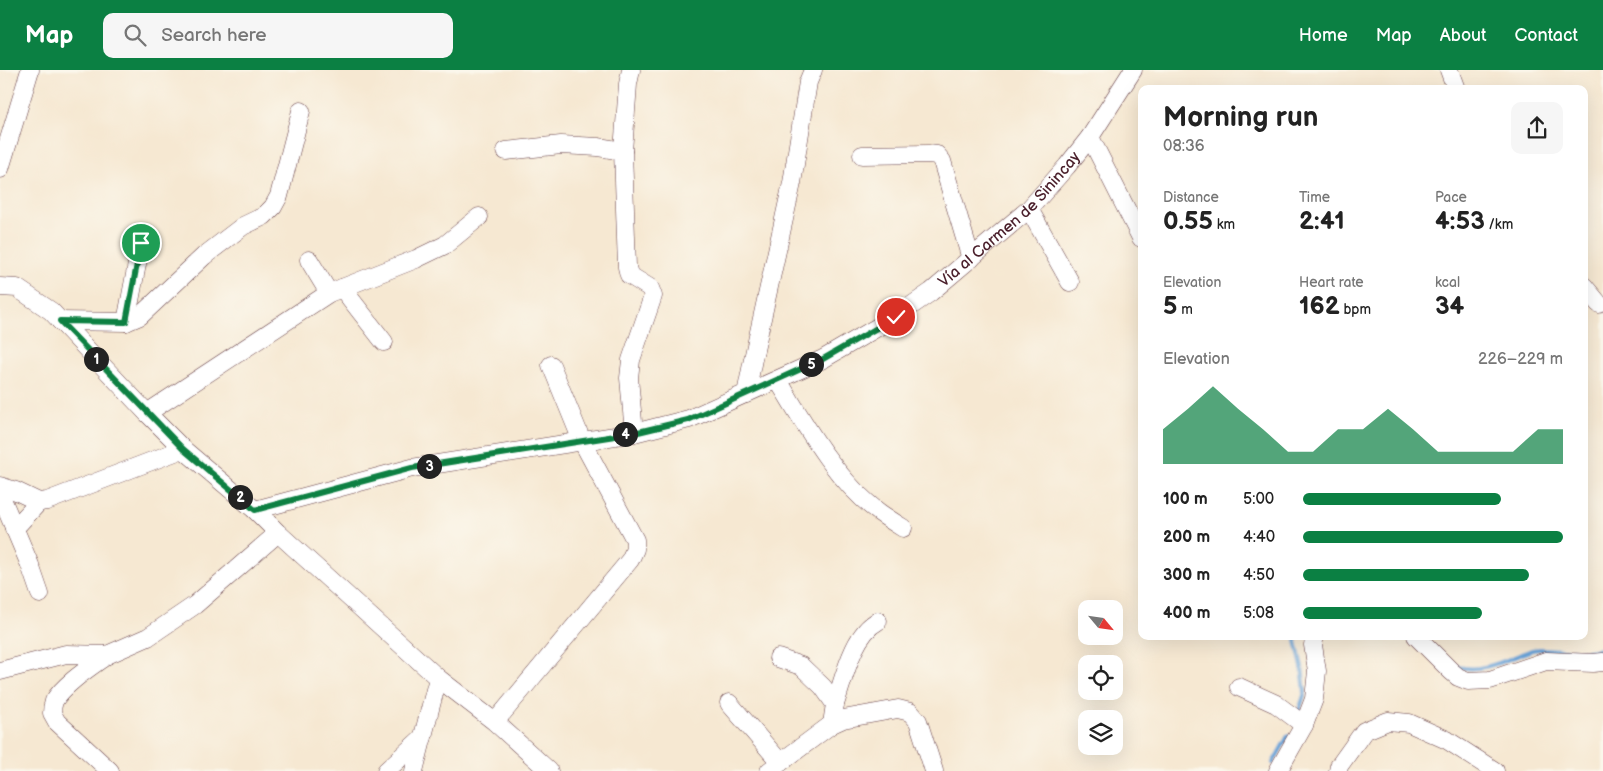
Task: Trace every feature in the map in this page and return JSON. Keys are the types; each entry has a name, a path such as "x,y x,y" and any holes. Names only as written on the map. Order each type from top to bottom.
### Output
{"street":[{"path":"0,170 30,70"},
{"path":"630,70 623,151 626,267 629,275 650,288 653,296 631,360 629,378 634,433"},
{"path":"746,394 752,358 792,183 808,82 813,70"},
{"name":"Vía al Carmen de Sinincay","path":"255,510 412,468 634,433 688,420 823,359 896,317 931,292 1028,209 1090,137 1133,70"},
{"path":"1450,70 1455,85"},
{"path":"60,321 126,322 140,316 210,251 244,226 264,216 273,207 279,196 301,111"},
{"path":"1090,137 1138,232"},
{"path":"506,151 561,145 598,146 623,151"},
{"path":"862,155 937,155 942,161 971,259"},
{"path":"1028,209 1070,282"},
{"path":"147,413 336,290 416,259 444,245 479,217"},
{"path":"126,322 141,243"},
{"path":"309,260 384,342"},
{"path":"0,287 17,288 51,311 183,449 255,510 438,678 495,722 549,771"},
{"path":"1588,291 1599,304"},
{"path":"495,722 630,560 635,549 635,540 582,441 550,365"},
{"path":"778,380 802,421 827,457 852,487 879,512 903,528"},
{"path":"0,486 39,502 47,502 183,449"},
{"path":"0,494 40,594"},
{"path":"14,529 39,502"},
{"path":"110,771 57,722 52,712 54,702 65,689 107,655 148,637 195,605 278,533"},
{"path":"832,724 836,704 860,637 870,625 878,621"},
{"path":"1278,771 1304,724 1314,699 1317,671 1315,640"},
{"path":"1420,640 1458,677 1468,681 1490,680 1538,662 1603,662"},
{"path":"0,671 66,654 107,655"},
{"path":"778,658 801,666 823,687 836,704"},
{"path":"414,771 438,678"},
{"path":"1238,687 1276,704 1304,724"},
{"path":"729,702 774,767 832,724 844,719 898,709 910,712 918,721 934,771"},
{"path":"1338,771 1339,766 1364,731 1388,721 1409,722 1447,740 1495,771"},
{"path":"386,771 424,736"}],"waterway":[{"path":"1296,640 1305,692 1298,714"},
{"path":"1457,666 1466,668 1485,667 1532,650 1540,649 1587,651 1603,649"},
{"path":"1273,763 1288,736"}],"route":[{"path":"141,243 126,322 60,321 183,449 255,510 412,468 634,433 688,420 823,359 896,317"}]}
